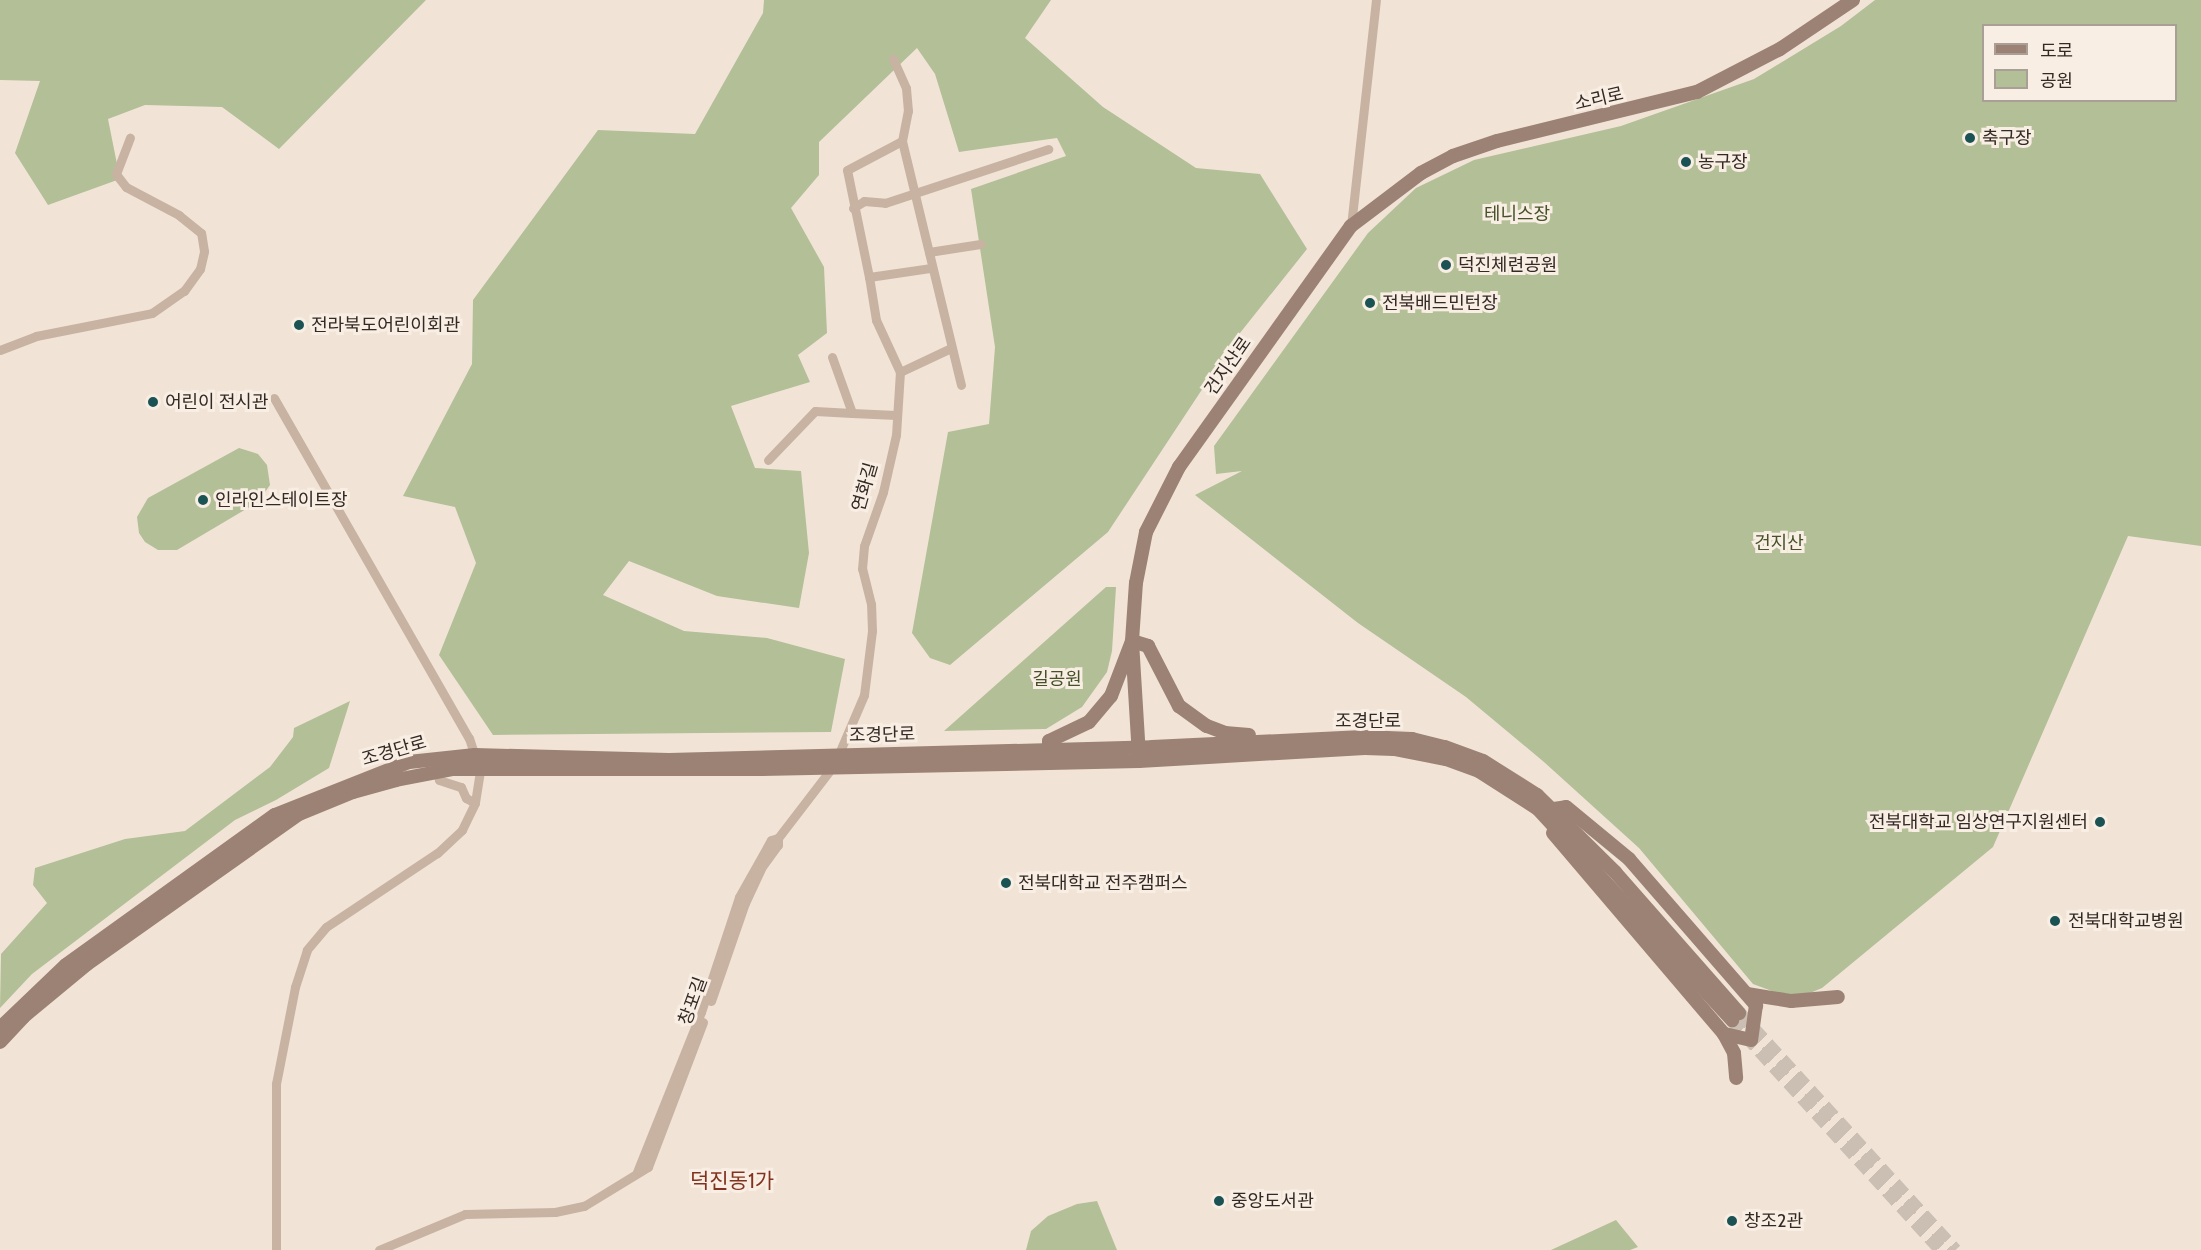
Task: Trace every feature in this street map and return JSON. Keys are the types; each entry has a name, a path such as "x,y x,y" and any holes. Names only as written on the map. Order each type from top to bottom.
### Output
{"street":[{"name":"건지산로","path":"1139,754 1132,641 1140,555 1162,494 1351,226 1376,0"},
{"name":"소리로","path":"1351,226 1413,178 1453,156 1497,141 1697,92 1780,49 1853,0"},
{"path":"893,59 907,100 902,141 914,192 924,220 931,268 961,385"},
{"path":"0,350 36,336 152,313 184,291 200,269 204,251 201,233 179,215 126,187 116,174 130,138"},
{"path":"902,141 847,170 876,320 900,372 951,348"},
{"path":"853,208 864,201 885,203 1048,149"},
{"path":"929,252 980,244"},
{"path":"869,277 931,268"},
{"path":"832,357 852,413"},
{"name":"연화길","path":"837,759 866,684 872,631 871,604 862,569 864,546 883,492 896,415 900,372"},
{"path":"274,398 469,738 480,771 475,803 462,830 437,853 326,927 307,950 295,987 276,1084 276,1250"},
{"path":"768,460 815,411 896,415"},
{"path":"1049,749 1049,741 1089,722 1111,696 1132,641 1148,646 1171,694 1194,717 1225,733 1281,740"},
{"name":"조경단로","path":"0,1042 22,1017 87,964 299,814 353,792 437,772 837,759 1049,749 1139,754 1281,740 1391,737 1445,747 1512,777 1548,811 1735,1017"},
{"name":"조경단로","path":"0,1028 66,965 275,815 409,762 475,755 669,760 837,759 1394,749 1446,759 1479,771 1548,811"},
{"name":"창포길","path":"379,1250 465,1214 555,1212 585,1206 648,1167 745,903 761,868 778,845 778,838 837,759"},
{"path":"437,772 439,780 461,787 466,798 475,803"},
{"path":"1724,1034 1751,1040 1756,1005 1748,994 1629,859 1566,807 1548,811 1542,820 1574,862 1724,1034 1734,1053 1736,1078"},
{"path":"1748,994 1791,1001 1838,997"}],"green space":[{"path":"0,0 426,0 279,149 222,107 145,105 108,119 120,179 48,205 15,153 40,81 0,80"},
{"path":"764,0 1051,0 1025,38 1103,107 1196,168 1260,174 1307,249 1236,338 1108,532 950,665 930,658 912,633 948,432 989,424 995,347 971,189 1066,156 1057,138 959,152 935,74 917,48 819,142 819,175 791,208 824,267 827,333 798,355 810,382 731,406 755,468 801,471 809,553 799,608 717,596 629,561 603,595 684,631 767,638 845,659 831,732 493,735 439,655 476,563 455,507 403,496 472,364 473,300 598,130 695,134 763,13"},
{"name":"건지산","path":"1875,0 2201,0 2201,546 2128,536 1993,847 1822,988 1803,996 1780,994 1753,984 1639,848 1544,762 1466,697 1358,623 1195,495 1242,471 1216,474 1214,446 1368,233 1416,188 1474,160 1621,126 1754,79 1841,26"},
{"name":"인라인스테이트장","path":"239,448 258,454 267,465 270,485 258,502 177,550 158,550 145,542 139,533 137,517 148,498"},
{"name":"길공원","path":"1106,587 1116,587 1112,651 1107,672 1082,707 1046,729 944,731"},
{"path":"350,701 329,768 276,800 235,820 32,974 0,1008 1,954 47,903 33,885 35,868 125,839 185,831 270,767 293,737 294,728"},
{"path":"1097,1201 1117,1250 1026,1250 1031,1231 1048,1216 1077,1204"},
{"path":"1616,1220 1638,1247 1630,1250 1551,1250"}],"tunnel":[{"path":"1739,1013 1955,1250"},
{"path":"1732,1020 1941,1250"}],"place":[{"name":"축구장","path":"1970,138"},
{"name":"농구장","path":"1686,162"},
{"name":"덕진체련공원","path":"1446,265"},
{"name":"전북배드민턴장","path":"1370,303"},
{"name":"전라북도어린이회관","path":"299,325"},
{"name":"어린이 전시관","path":"153,402"},
{"name":"인라인스테이트장","path":"203,500"},
{"name":"전북대학교 임상연구지원센터","path":"2100,822"},
{"name":"전북대학교 전주캠퍼스","path":"1006,883"},
{"name":"전북대학교병원","path":"2055,921"},
{"name":"중앙도서관","path":"1219,1201"},
{"name":"창조2관","path":"1732,1221"}],"district":[{"name":"덕진동1가","path":"732,1181"}],"park label":[{"name":"테니스장","path":"1517,214"}]}
